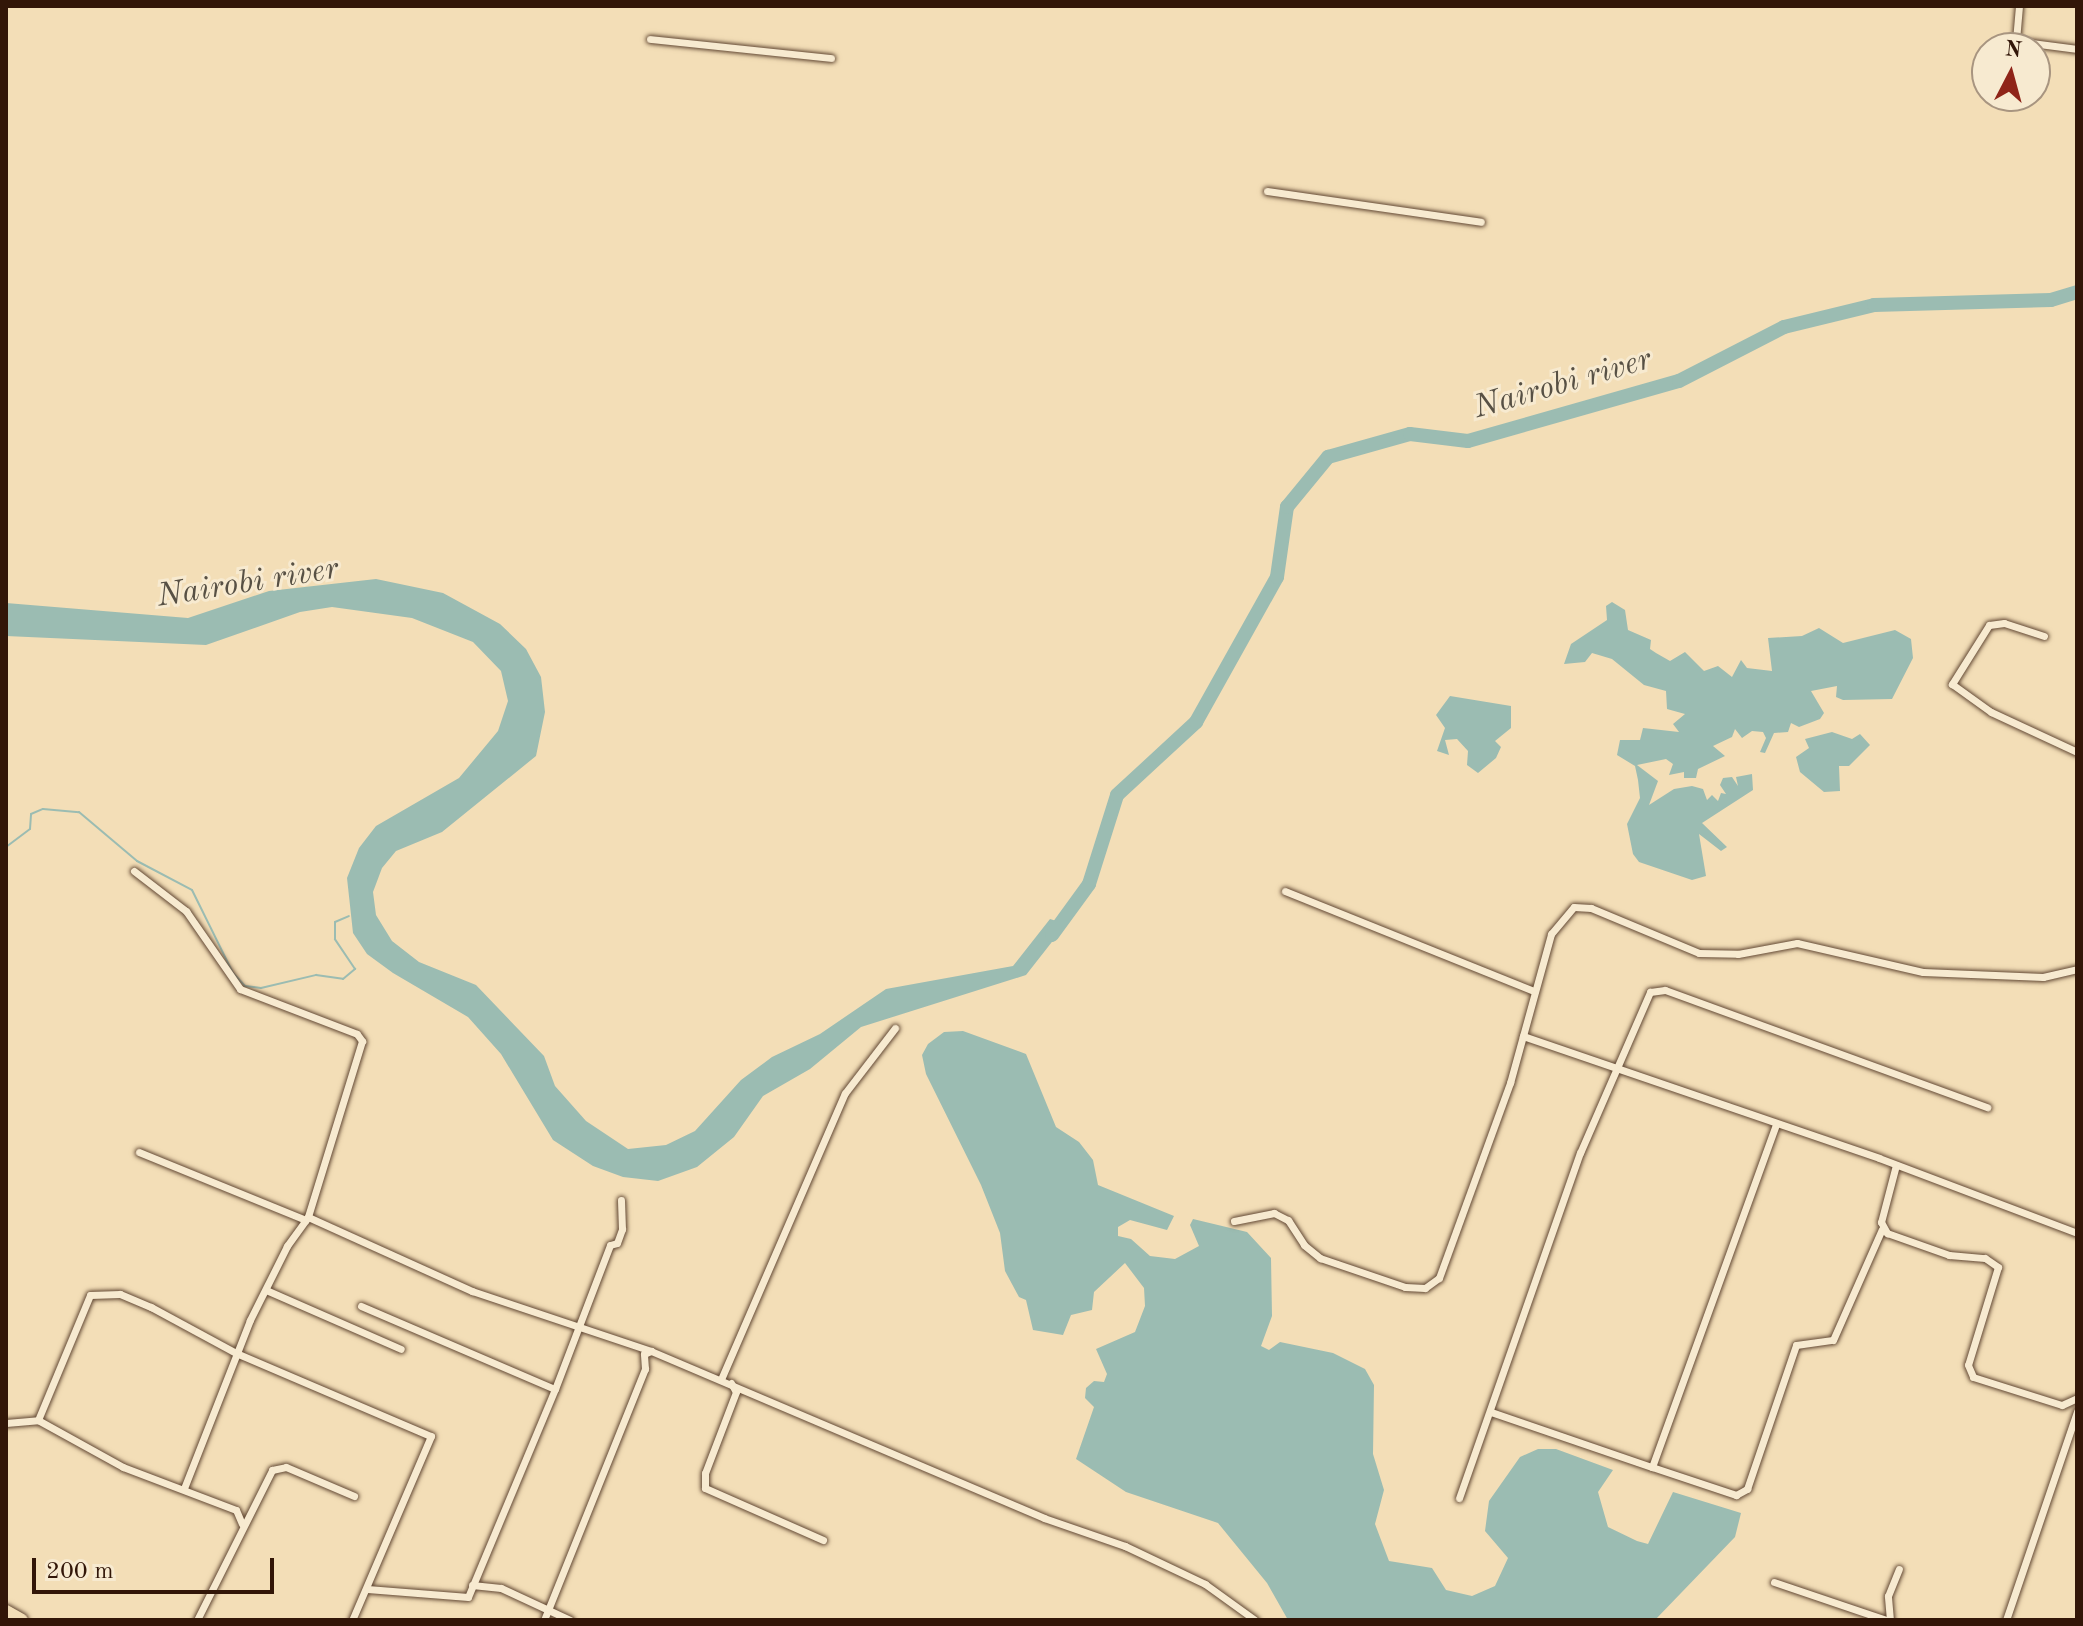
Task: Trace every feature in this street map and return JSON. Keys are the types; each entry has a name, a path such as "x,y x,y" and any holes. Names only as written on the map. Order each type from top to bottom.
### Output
{"highway":[{"path":"6,1611 22,1620"}],"street":[{"path":"2019,6 2016,41 2077,49"},
{"path":"650,39 831,58"},
{"path":"1267,191 1481,222"},
{"path":"2044,636 2004,623 1989,625 1952,684 1991,712 2076,753"},
{"path":"134,871 186,911 240,989 357,1034 362,1041 307,1218 287,1246 236,1353 184,1488"},
{"path":"1285,891 1534,991"},
{"path":"1234,1221 1274,1213 1288,1220 1304,1245 1320,1258 1405,1287 1433,1283 1452,1252 1556,925 1567,910 1582,906 1699,953 1738,954 1797,943 1923,972 2043,977 2077,969"},
{"path":"1459,1498 1580,1153 1644,999 1650,992 1665,990 1987,1107"},
{"path":"722,1377 845,1093 895,1028"},
{"path":"1523,1036 1896,1165 2077,1233"},
{"path":"1652,1467 1776,1124"},
{"path":"139,1152 307,1218 472,1291 722,1377 1044,1518 1125,1546 1205,1584 1255,1620"},
{"path":"1491,1412 1736,1495 1747,1489 1796,1345 1833,1340 1882,1229 1896,1165"},
{"path":"367,1589 468,1597 581,1326 610,1245 617,1243 622,1229 621,1200"},
{"path":"1882,1229 1949,1255 1985,1258 1998,1267 1968,1365 1973,1377 2062,1405 2077,1398"},
{"path":"266,1290 401,1349"},
{"path":"38,1420 86,1303 97,1292 151,1307 236,1353 431,1436 352,1620"},
{"path":"361,1306 555,1389"},
{"path":"544,1620 645,1369 644,1354 651,1351"},
{"path":"731,1383 736,1392 705,1473 705,1488 823,1540"},
{"path":"2006,1620 2077,1411"},
{"path":"6,1423 38,1420 123,1467 236,1510 242,1524"},
{"path":"197,1620 242,1524 275,1468 354,1496"},
{"path":"1774,1582 1888,1620 1888,1596 1899,1569"},
{"path":"472,1585 501,1588 543,1603 548,1611 570,1620"}],"water":[{"path":"376,579 443,593 500,624 526,649 541,677 545,712 536,756 442,832 396,851 382,868 373,892 376,915 392,941 419,962 476,985 544,1056 555,1086 586,1121 628,1149 666,1145 695,1131 741,1080 772,1057 820,1034 886,989 1013,966 1050,919 1066,924 1026,975 861,1027 810,1069 763,1096 734,1137 697,1167 658,1181 623,1177 593,1166 553,1140 501,1054 468,1017 393,973 367,954 353,933 347,878 359,848 376,826 459,778 498,731 508,701 501,671 473,642 412,618 332,607 300,612 206,645 6,636 6,603 188,618 269,591"},
{"path":"1612,602 1625,610 1628,630 1651,640 1650,649 1656,653 1670,661 1685,652 1704,671 1718,666 1732,677 1741,660 1747,668 1772,671 1768,638 1802,636 1819,628 1843,643 1895,630 1911,639 1913,658 1892,699 1843,700 1836,697 1837,686 1811,691 1824,713 1820,719 1799,727 1791,723 1788,732 1774,733 1765,753 1760,752 1766,738 1763,732 1752,731 1742,738 1735,729 1732,737 1713,746 1725,756 1698,769 1696,778 1684,778 1684,772 1669,775 1673,764 1666,759 1637,765 1658,781 1649,805 1674,789 1692,786 1703,789 1707,800 1712,795 1718,801 1721,793 1726,794 1720,785 1723,778 1732,777 1738,786 1736,777 1752,774 1753,790 1702,823 1727,847 1721,851 1699,834 1706,876 1692,880 1639,862 1633,854 1627,824 1640,798 1638,780 1635,766 1617,755 1620,740 1640,740 1643,728 1679,732 1673,724 1685,714 1667,709 1666,691 1644,685 1612,659 1592,653 1585,662 1564,664 1571,644 1607,620 1606,606"},
{"path":"1450,696 1511,706 1511,728 1495,741 1501,747 1496,758 1478,773 1467,765 1468,751 1457,739 1445,740 1449,755 1437,751 1445,728 1436,715"},
{"path":"1832,732 1852,739 1860,734 1870,745 1849,766 1839,766 1840,791 1824,792 1800,772 1796,757 1809,748 1805,739"},
{"path":"963,1031 1026,1054 1056,1127 1079,1142 1093,1160 1098,1185 1174,1216 1167,1230 1130,1220 1118,1227 1118,1236 1131,1239 1150,1256 1175,1259 1199,1246 1190,1225 1193,1219 1247,1232 1271,1258 1272,1316 1261,1346 1269,1350 1280,1342 1333,1353 1365,1369 1374,1385 1373,1454 1384,1490 1375,1524 1389,1561 1432,1568 1446,1590 1472,1596 1495,1586 1508,1558 1485,1531 1489,1501 1520,1457 1538,1449 1556,1449 1613,1470 1598,1492 1608,1527 1637,1541 1648,1544 1673,1492 1741,1513 1735,1537 1655,1620 1288,1620 1267,1583 1218,1523 1126,1492 1076,1459 1094,1407 1085,1398 1086,1388 1094,1381 1104,1382 1107,1374 1096,1349 1135,1332 1145,1306 1144,1288 1125,1263 1094,1292 1092,1310 1071,1315 1063,1335 1033,1330 1026,1300 1019,1297 1005,1271 1000,1233 981,1185 926,1074 922,1055 928,1044 944,1032"}],"waterway":[{"name":"Nairobi river","path":"1052,935 1089,884 1117,795 1196,722 1277,577 1287,507 1328,457 1410,434 1468,441 1679,381 1784,327 1874,305 2051,300 2077,292"},
{"path":"6,847 30,829 31,814 43,809 79,812 137,861 192,890 233,973 245,986 261,988 316,975 343,979 355,969 335,939 335,922 349,916"}]}
